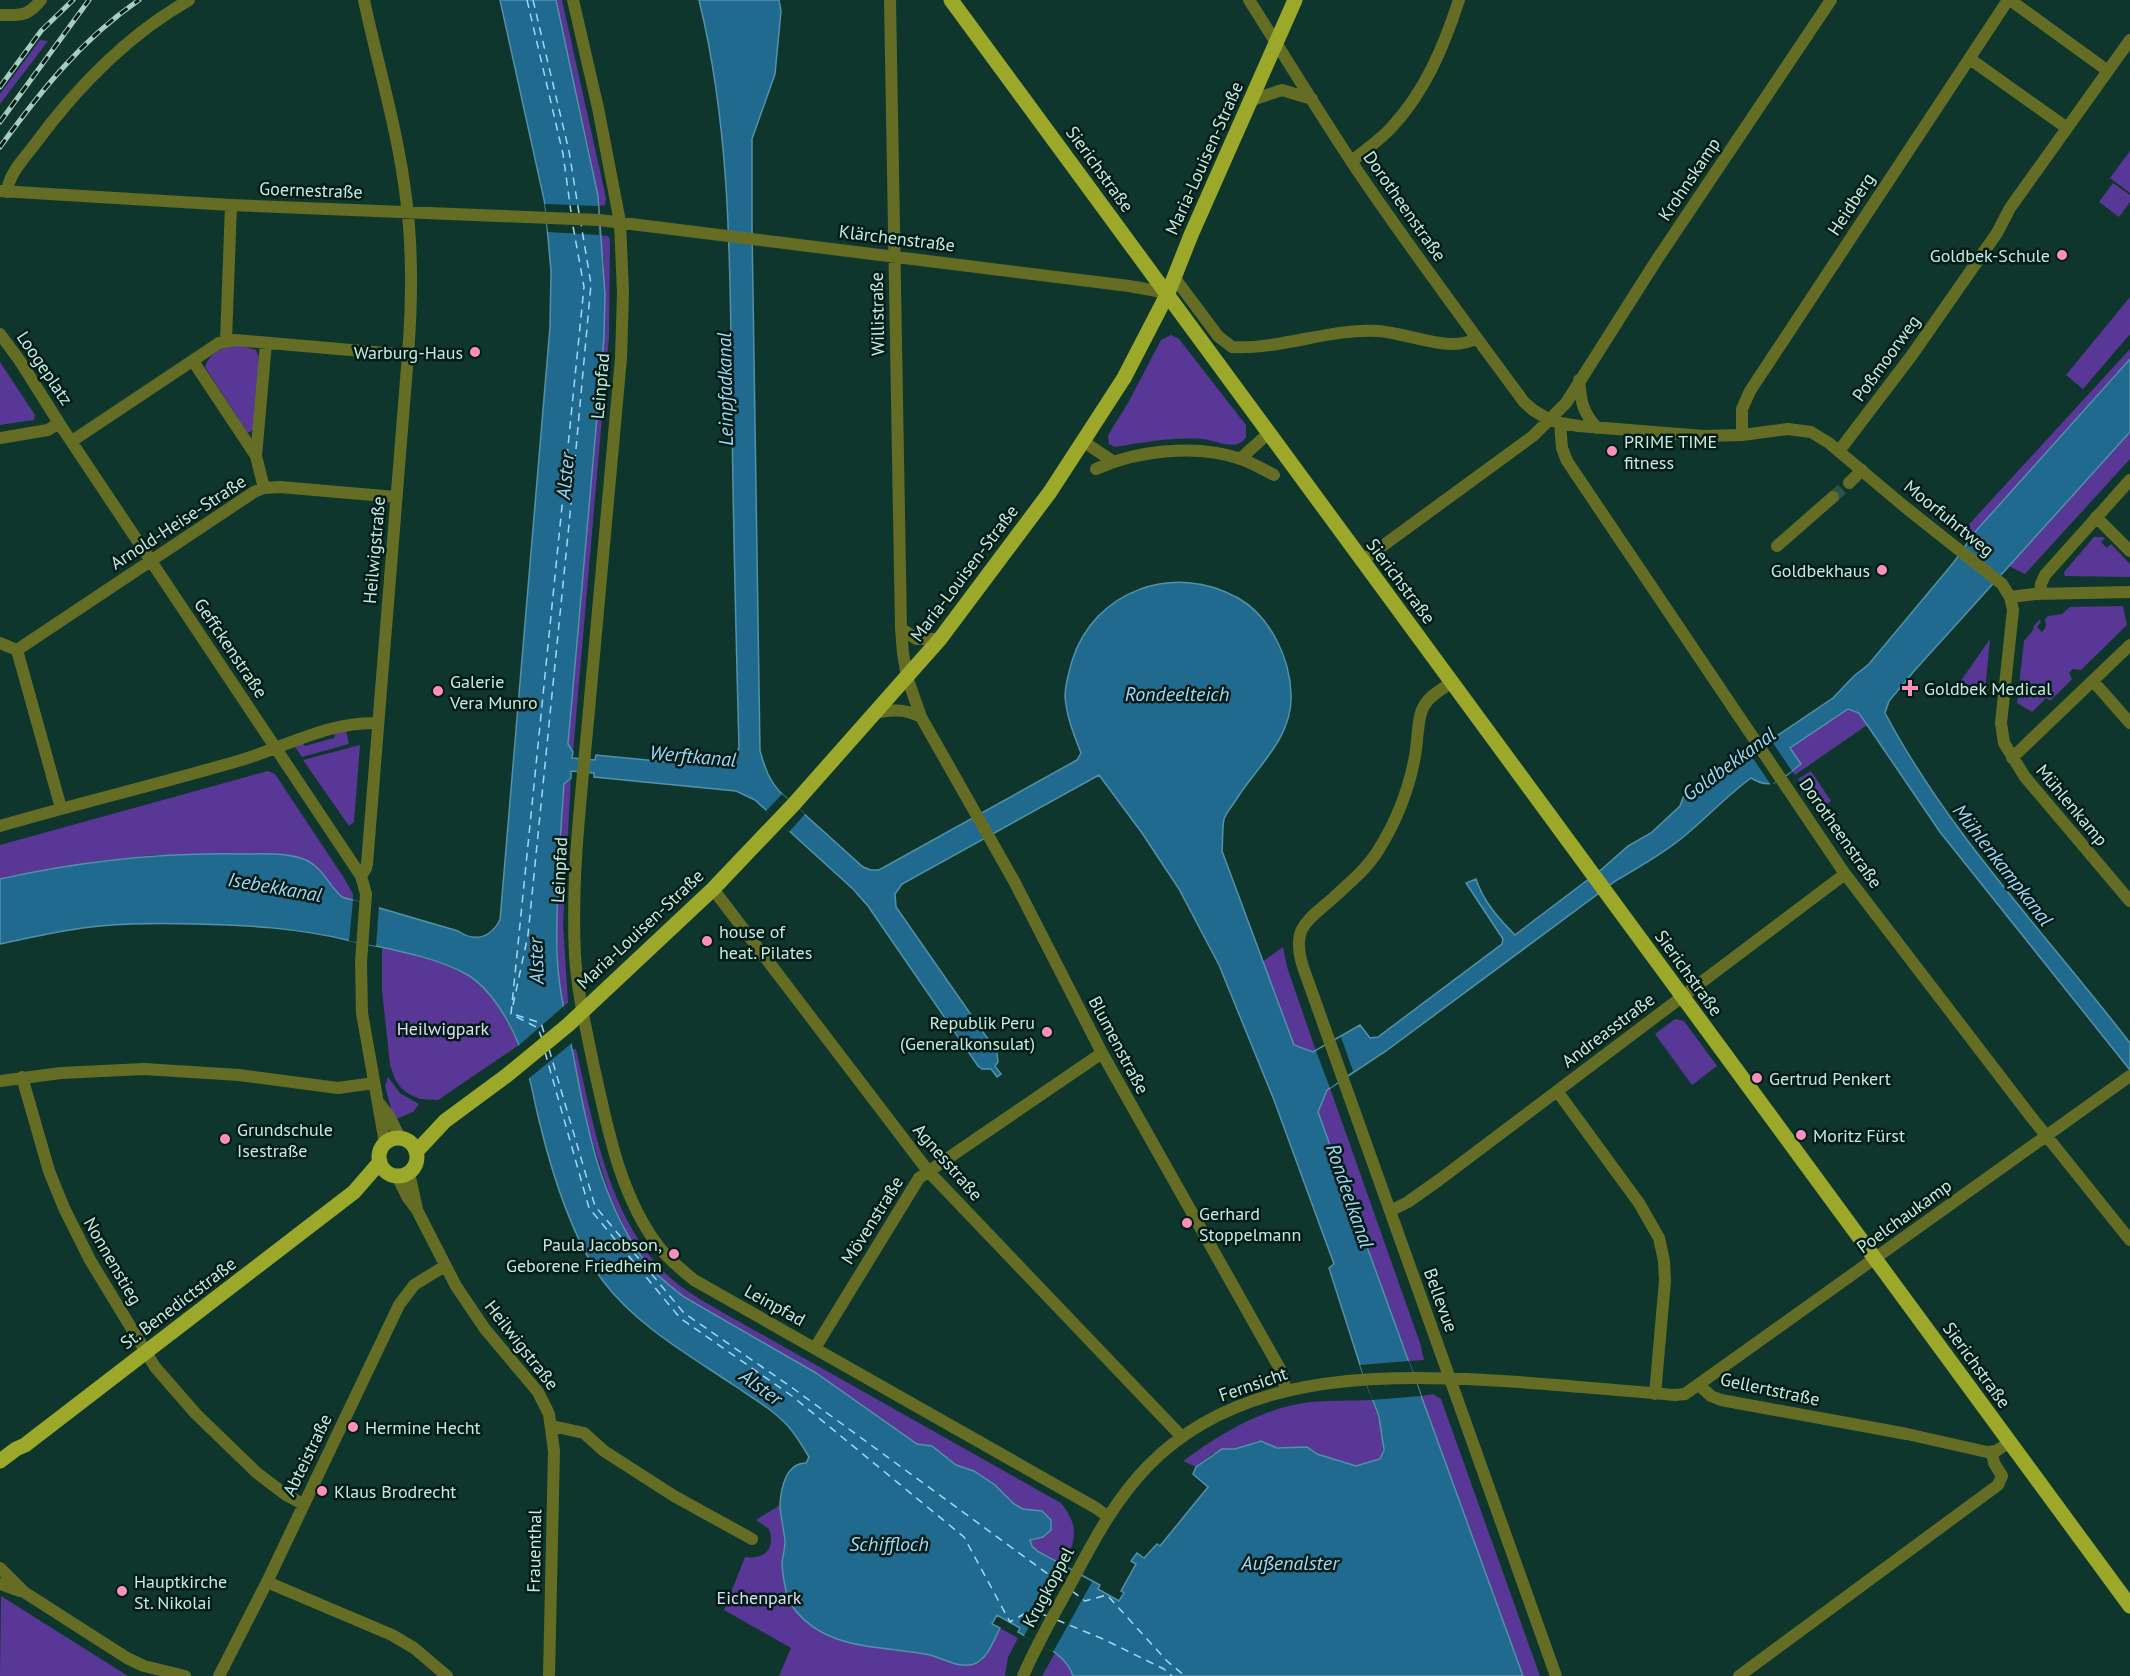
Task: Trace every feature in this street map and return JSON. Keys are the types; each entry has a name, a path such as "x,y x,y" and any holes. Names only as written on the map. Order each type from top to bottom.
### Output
{"main road":[{"name":"Sierichstraße","path":"951,0 2130,1606"},
{"name":"Maria-Louisen-Straße","path":"402,1143 445,1121 568,1025 713,889 794,804 940,639 1050,492 1124,378 1168,294 1294,0"},
{"path":"402,1143 416,1163 394,1171 380,1151 402,1143"},
{"name":"St. Benedictstraße","path":"0,1474 26,1445 354,1192 394,1171"},
{"name":"St. Benedictstraße","path":"0,1461 16,1449 26,1445"}],"street":[{"path":"0,15 26,14 32,11 41,0"},
{"path":"3,191 10,177 60,110 94,74 126,43 189,0"},
{"name":"Heilwigstraße","path":"364,0 401,164 408,212 411,296 367,864 361,876 365,885 366,903 362,944 362,1013 374,1083 380,1104 389,1116 402,1143"},
{"name":"Leinpfad","path":"573,0 598,108 620,222 623,293 621,358 585,759 574,931 582,1011 611,1140 637,1210 660,1248 694,1280 1107,1516"},
{"name":"Willistraße","path":"890,0 901,628 908,676"},
{"name":"Dorotheenstraße","path":"1249,0 1352,161 1477,338 1524,402 1533,410 1554,421 1568,461 1845,874 2130,1240"},
{"path":"1352,161 1391,128 1418,96 1447,37 1459,0"},
{"name":"Krohnskamp","path":"1362,561 1554,421 1656,261 1831,0"},
{"path":"2009,0 2108,71"},
{"name":"Heidberg","path":"1742,435 1742,409 1750,391 2009,0"},
{"name":"Poßmoorweg","path":"1839,451 1912,355 1997,233 2010,208 2130,40"},
{"path":"1970,59 2067,128"},
{"path":"1252,100 1282,90 1312,99"},
{"name":"Goernestraße","path":"3,191 231,205 620,222"},
{"path":"226,341 231,205"},
{"name":"Klärchenstraße","path":"620,222 1129,285 1168,294"},
{"path":"1174,277 1218,336 1227,344 1237,347 1365,331 1390,332 1456,345 1467,344 1477,338"},
{"name":"Loogeplatz","path":"0,334 72,441"},
{"path":"1216,363 1218,336"},
{"path":"72,441 219,343 226,341 408,355"},
{"path":"264,488 256,456 266,343"},
{"path":"193,361 256,456"},
{"path":"1579,380 1582,406 1586,416 1597,428"},
{"path":"1554,421 1597,428 1704,436 1742,435 1788,429 1804,430 1824,439 1839,451"},
{"name":"Loogeplatz","path":"0,438 48,430 59,423"},
{"path":"1240,459 1269,433"},
{"name":"Geffckenstraße","path":"72,441 361,876"},
{"path":"1084,442 1114,462"},
{"path":"1096,469 1114,462 1168,451 1204,452 1240,459 1274,475"},
{"name":"Moorfuhrtweg","path":"1839,451 1998,581 2010,597"},
{"path":"1849,483 1862,470"},
{"path":"2040,594 2045,575 2130,480"},
{"name":"Arnold-Heise-Straße","path":"17,650 254,492 264,488 280,487 396,497"},
{"path":"1777,546 1833,497"},
{"path":"2096,517 2130,551"},
{"path":"2010,597 2130,592"},
{"name":"Mühlenkamp","path":"2010,597 2013,616 2001,728 2004,743 2025,777 2130,901"},
{"path":"901,628 916,639 940,639"},
{"path":"0,643 17,650 61,808"},
{"path":"2012,758 2130,645"},
{"name":"Blumenstraße","path":"908,676 921,717 988,836 1102,1053 1280,1369 1286,1390"},
{"path":"2093,681 2130,723"},
{"name":"Bellevue","path":"1451,683 1423,707 1407,789 1396,818 1379,848 1362,872 1311,915 1304,924 1299,944 1301,959 1342,1079 1556,1676"},
{"path":"875,713 897,710 907,711 921,717"},
{"path":"0,826 239,761 299,738 359,723 378,723"},
{"name":"Andreasstraße","path":"1390,1211 1408,1202 1845,874"},
{"name":"Agnesstraße","path":"713,889 928,1171 1182,1437"},
{"name":"Mövenstraße","path":"815,1348 911,1190 928,1171 1102,1053"},
{"path":"0,1081 61,1073 144,1069 239,1075 338,1088 374,1083"},
{"name":"Poelchaukamp","path":"1699,1385 2130,1076"},
{"name":"Nonnenstieg","path":"22,1077 49,1171 64,1208 90,1260 155,1366 189,1406 238,1456 271,1485 303,1504"},
{"path":"1557,1091 1640,1203 1659,1238 1665,1281 1655,1394"},
{"name":"Heilwigstraße","path":"394,1171 456,1286 485,1329 538,1392 546,1406 552,1426"},
{"name":"Abteistraße","path":"219,1676 267,1582 405,1294 419,1281 445,1266"},
{"name":"Fernsicht","path":"1107,1516 1148,1466 1182,1437 1235,1407 1286,1390 1318,1384 1414,1377 1451,1378"},
{"name":"Gellertstraße","path":"1451,1378 1682,1395 1699,1385 1711,1396 1721,1400 1992,1452"},
{"path":"552,1426 584,1433 604,1451 674,1496 752,1539"},
{"name":"Frauenthal","path":"549,1676 554,1451 552,1426"},
{"path":"1739,1676 1998,1485 2002,1476 1994,1463 1992,1452 2010,1442"},
{"name":"Krugkoppel","path":"1023,1676 1107,1516"},
{"path":"0,1568 24,1592 127,1658 154,1669 185,1676"},
{"path":"267,1582 403,1641 447,1676"},
{"path":"0,1584 24,1592"}],"green space":[{"path":"556,0 562,0 606,198 605,205 598,206 590,154"},
{"path":"40,40 48,41 0,104 0,94"},
{"path":"2130,151 2130,193 2110,178"},
{"path":"2113,183 2130,195 2130,202 2119,217 2099,202"},
{"path":"599,235 608,236 610,240 609,337 573,752 568,745 604,338 604,261"},
{"path":"2130,297 2130,334 2083,389 2066,375"},
{"path":"1171,335 1179,339 1246,425 1246,437 1238,444 1232,445 1203,439 1181,439 1115,447 1109,444 1108,435 1128,403 1161,340"},
{"path":"240,345 256,350 259,358 253,430 250,432 247,432 205,367 214,354"},
{"path":"2130,349 2130,359 1970,539 1962,532"},
{"path":"0,362 35,415 34,420 0,425"},
{"path":"2130,432 2130,459 2025,574 2009,566"},
{"path":"2094,537 2105,538 2101,542 2107,548 2111,544 2130,564 2130,577 2065,576 2064,572"},
{"path":"2123,606 2127,625 2081,670 2073,669 2069,673 2072,679 2050,701 2046,698 2032,712 2017,703 2024,641 2039,620 2041,622 2037,627 2042,632 2046,627 2045,619 2048,616 2062,614 2070,607"},
{"path":"1990,639 1985,691 1972,689 1960,682"},
{"path":"1848,708 1859,713 1867,725 1795,775 1792,771 1801,764 1790,748"},
{"path":"346,731 349,744 302,757 295,747 302,743 305,746 334,738 335,734"},
{"path":"360,745 354,822 349,826 303,760"},
{"path":"268,771 275,774 344,878 353,894 353,901 342,897 287,855 154,855 91,862 0,879 0,845"},
{"path":"1811,771 1831,801 1819,810 1798,779"},
{"path":"571,778 563,924 568,1003 562,1007 557,951 557,896 564,784"},
{"name":"Heilwigpark","path":"382,946 440,963 470,977 492,999 519,1045 438,1100 420,1099 409,1094 395,1079 390,1065 382,990"},
{"path":"1283,947 1287,967 1316,1051 1313,1052 1294,1045 1262,962"},
{"path":"1675,1019 1684,1021 1717,1066 1692,1085 1655,1034"},
{"path":"576,1049 605,1167 616,1196 645,1249 664,1272 687,1291 712,1306 1061,1503 1071,1519 1074,1534 1071,1549 1063,1566 1035,1549 1030,1540 1046,1535 1051,1530 1052,1527 1042,1511 1023,1509 1014,1504 995,1485 974,1471 956,1465 932,1446 917,1444 816,1373 684,1297 661,1279 642,1258 626,1231 610,1196 590,1133 571,1050"},
{"path":"388,1077 400,1093 419,1104 413,1112 394,1120 385,1086"},
{"path":"1330,1088 1424,1360 1409,1361 1318,1112"},
{"path":"1433,1394 1441,1399 1540,1676 1523,1676 1421,1396"},
{"path":"1372,1400 1383,1437 1380,1459 1356,1466 1317,1454 1307,1447 1277,1448 1257,1441 1212,1454 1196,1467 1183,1461 1225,1433 1270,1412 1303,1403"},
{"name":"Eichenpark","path":"780,1505 785,1539 782,1564 829,1637 860,1645 930,1655 967,1666 981,1662 1000,1628 1018,1638 1008,1657 1005,1676 779,1676 791,1648 724,1610 745,1557 763,1555 767,1552 771,1542 769,1529 756,1520"},
{"path":"1,1596 128,1676 0,1676"},
{"path":"1055,1653 1070,1664 1073,1676 1042,1676"}],"water":[{"path":"500,0 556,0 598,196 605,295 604,338 568,744 573,752 572,758 595,760 596,755 719,767 732,760 739,747 727,204 718,101 699,0 779,0 781,11 775,74 752,139 760,751 768,774 782,794 863,867 879,870 1077,760 1081,753 1066,703 1068,674 1083,636 1098,616 1118,600 1140,589 1164,583 1189,583 1214,587 1238,598 1260,616 1276,639 1290,680 1290,710 1280,738 1224,819 1222,851 1294,1045 1313,1052 1360,1025 1370,1038 1378,1037 1502,944 1503,939 1466,883 1476,879 1492,909 1515,935 1602,869 1628,846 1651,833 1680,806 1684,795 1738,755 1750,754 1833,698 1869,664 1954,562 1975,532 2130,359 2130,432 1915,670 1889,701 1885,713 1910,757 1969,842 2130,1043 2130,1070 1940,832 1859,713 1848,709 1790,748 1801,764 1778,782 1766,784 1751,778 1671,847 1614,882 1386,1051 1327,1090 1318,1112 1523,1676 1073,1676 1058,1655 1018,1632 1020,1628 997,1615 992,1624 1000,1628 990,1649 979,1662 968,1665 957,1664 930,1655 854,1644 818,1630 803,1619 790,1603 782,1566 785,1541 780,1509 782,1491 789,1472 799,1464 806,1463 809,1457 782,1420 648,1326 603,1281 582,1246 565,1206 551,1164 529,1074 519,1045 492,997 476,981 455,968 409,953 328,936 253,926 116,925 70,930 0,944 0,879 61,867 152,856 269,854 293,856 314,865 342,897 458,931 471,937 488,934 496,926 500,920 550,327 551,271 545,204","holes":["571,771 594,773 594,777 736,791 755,800 853,889 868,906 978,1066 982,1069 991,1069 997,1077 1001,1074 995,1066 998,1062 997,1052 896,907 895,894 902,884 1099,775 1142,833 1179,889 1219,965 1274,1100 1334,1264 1329,1268 1379,1417 1384,1450 1380,1459 1356,1466 1317,1454 1307,1447 1277,1448 1261,1441 1235,1449 1222,1449 1196,1467 1193,1474 1208,1487 1160,1546 1157,1544 1144,1558 1137,1553 1131,1561 1136,1564 1121,1591 1124,1593 1119,1601 1098,1589 1100,1585 1037,1551 1032,1546 1030,1540 1043,1537 1051,1530 1051,1520 1042,1511 1023,1509 1014,1504 995,1485 974,1471 956,1465 932,1446 917,1444 816,1373 684,1297 661,1278 641,1256 627,1234 606,1188 585,1114 559,981 557,910 564,784 571,778"]}],"pier":[{"path":"545,204 598,206 599,235 548,232"},
{"path":"1771,740 1792,771 1771,785 1750,754"},
{"path":"782,794 805,814 789,832 766,811"},
{"path":"353,900 379,906 376,946 349,941"},
{"path":"564,1006 572,1043 527,1080 517,1047"},
{"path":"1341,1037 1353,1071 1330,1088 1316,1051"},
{"path":"1409,1361 1421,1396 1372,1400 1360,1365"},
{"path":"1063,1566 1092,1582 1053,1652 1024,1636"}],"ferry route":[{"path":"527,0 563,154 571,212"},
{"path":"533,0 569,151 579,213"},
{"path":"513,1005 528,935 591,284 581,224"},
{"path":"542,1039 538,1028 511,1014 584,287 573,226"},
{"path":"516,1015 541,1023 545,1036"},
{"path":"549,1049 595,1206 684,1313 794,1389 1063,1585"},
{"path":"545,1052 589,1208 680,1318 792,1396 964,1537 1010,1622 1031,1610 1047,1616"},
{"path":"1072,1591 1085,1601 1107,1595 1167,1661 1185,1676"},
{"path":"1057,1620 1103,1639 1164,1669 1172,1676"}],"tunnel":[{"path":"1833,497 1849,483"}],"railway":[{"path":"0,87 41,31 73,0"},
{"path":"0,122 89,0"},
{"path":"0,147 63,68 99,32 139,0"}],"place":[{"name":"Goldbek-Schule","path":"2062,255"},
{"name":"Warburg-Haus","path":"475,352"},
{"name":"PRIME TIME fitness","path":"1612,451"},
{"name":"Goldbekhaus","path":"1882,570"},
{"name":"Goldbek Medical","path":"1910,688"},
{"name":"Galerie Vera Munro","path":"438,691"},
{"name":"house of heat. Pilates","path":"707,941"},
{"name":"Republik Peru (Generalkonsulat)","path":"1047,1032"},
{"name":"Gertrud Penkert","path":"1757,1078"},
{"name":"Moritz Fürst","path":"1801,1135"},
{"name":"Grundschule Isestraße","path":"225,1139"},
{"name":"Gerhard Stoppelmann","path":"1187,1223"},
{"name":"Paula Jacobson, Geborene Friedheim","path":"674,1254"},
{"name":"Hermine Hecht","path":"353,1427"},
{"name":"Klaus Brodrecht","path":"322,1491"},
{"name":"Hauptkirche St. Nikolai","path":"122,1591"}],"water label":[{"name":"Leinpfadkanal","path":"725,389"},
{"name":"Alster","path":"565,476"},
{"name":"Rondeelteich","path":"1177,694"},
{"name":"Werftkanal","path":"693,756"},
{"name":"Goldbekkanal","path":"1729,764"},
{"name":"Mühlenkampkanal","path":"2003,865"},
{"name":"Isebekkanal","path":"275,887"},
{"name":"Alster","path":"536,961"},
{"name":"Rondeelkanal","path":"1350,1196"},
{"name":"Alster","path":"761,1387"},
{"name":"Schiffloch","path":"889,1544"},
{"name":"Außenalster","path":"1290,1563"}]}
